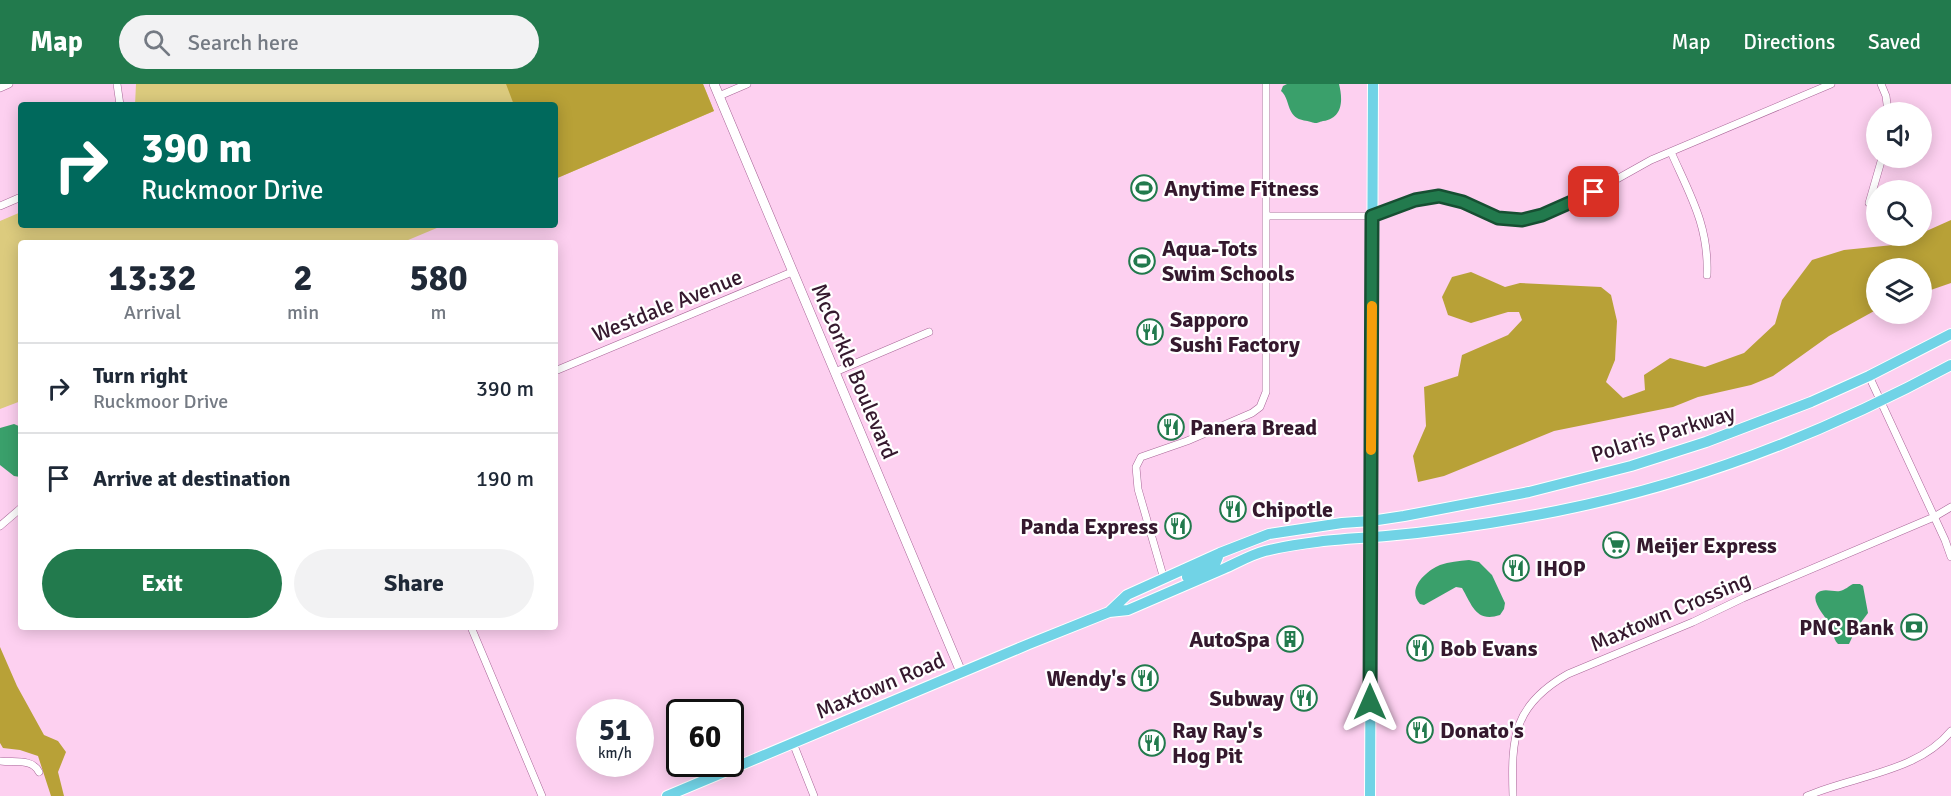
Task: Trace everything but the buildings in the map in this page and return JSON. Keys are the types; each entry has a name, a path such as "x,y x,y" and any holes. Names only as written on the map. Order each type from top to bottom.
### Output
{"main road":[{"path":"1370,796 1373,84"},
{"name":"Polaris Parkway","path":"1371,521 1529,492 1640,463 1752,426 1811,402 1869,376 1951,334"},
{"name":"Polaris Parkway","path":"1371,537 1474,525 1593,503 1699,474 1788,442 1880,401 1951,365"},
{"name":"Maxtown Road","path":"1109,612 1127,595 1269,534 1371,521"},
{"name":"Maxtown Road","path":"667,796 961,672 1109,612 1128,610 1264,551 1337,539 1371,537"},
{"path":"1164,594 1169,586 1216,562 1220,554"}],"street":[{"path":"0,88 9,84"},
{"path":"117,84 120,102"},
{"name":"McCorkle Boulevard","path":"714,84 961,672"},
{"path":"719,96 747,84"},
{"path":"1164,579 1138,489 1136,467 1141,457 1252,413 1260,407 1266,392 1266,84"},
{"path":"1266,216 1372,216 1415,200 1439,196 1463,202 1498,218 1512,220 1531,218 1583,198 1671,152 1831,84"},
{"path":"1881,84 1887,102"},
{"path":"1671,152 1702,224 1707,249 1707,275"},
{"path":"0,206 18,198"},
{"name":"Westdale Avenue","path":"558,370 792,272"},
{"path":"835,372 930,332"},
{"path":"1869,376 1951,557"},
{"name":"Maxtown Crossing","path":"1513,796 1512,762 1515,735 1534,699 1555,681 1934,517 1951,507"},
{"path":"0,526 18,511"},
{"path":"472,630 543,796"},
{"path":"1807,796 1842,783 1862,779 1917,757 1938,745 1951,731"},
{"path":"793,743 814,796"},
{"path":"0,761 31,762 39,772"}],"shaded area":[{"path":"136,84 703,84 714,111 558,178 558,102 135,102"},
{"path":"506,84 703,84 714,111 558,178 558,102 513,102"},
{"path":"1287,84 1339,84 1341,102 1338,112 1330,119 1317,123 1297,118 1291,112 1281,91"},
{"path":"18,213 18,228 437,228 408,240 18,240 18,402 0,409 0,221"},
{"path":"1951,220 1951,283 1932,290 1932,258 1866,258 1866,316 1829,336 1773,376 1751,385 1698,397 1673,407 1554,431 1444,476 1418,482 1413,456 1426,426 1424,387 1458,376 1462,355 1508,335 1522,320 1519,312 1508,312 1471,323 1448,315 1442,297 1452,277 1471,272 1505,287 1520,283 1601,287 1611,295 1617,321 1615,360 1606,382 1623,398 1645,390 1644,375 1670,358 1705,367 1744,353 1775,324 1782,300 1812,260 1844,250 1883,246 1932,246 1932,229"},
{"path":"14,424 18,426 18,477 0,465 0,428"},
{"path":"1469,560 1479,562 1492,575 1505,603 1500,615 1485,617 1480,614 1472,606 1462,588 1456,587 1424,605 1420,604 1415,592 1424,576 1440,565"},
{"path":"1853,584 1863,586 1868,613 1856,629 1849,644 1838,644 1815,597 1821,591 1840,591"},
{"path":"0,647 17,686 44,735 58,741 66,752 58,772 64,796 51,796 38,756 20,750 3,748 0,743"}],"slow traffic":[{"path":"1371,450 1372,306"}],"place":[{"name":"Anytime Fitness","path":"1144,188"},
{"name":"Aqua-Tots Swim Schools","path":"1142,261"},
{"name":"Sapporo Sushi Factory","path":"1150,332"},
{"name":"Panera Bread","path":"1171,427"},
{"name":"Chipotle","path":"1233,509"},
{"name":"Panda Express","path":"1178,526"},
{"name":"Meijer Express","path":"1616,545"},
{"name":"IHOP","path":"1516,568"},
{"name":"PNC Bank","path":"1914,627"},
{"name":"AutoSpa","path":"1290,639"},
{"name":"Bob Evans","path":"1420,648"},
{"name":"Wendy's","path":"1145,678"},
{"name":"Subway","path":"1304,698"},
{"name":"Donato's","path":"1420,730"},
{"name":"Ray Ray's Hog Pit","path":"1152,743"}],"route":[{"path":"1370,702 1372,216 1415,200 1439,196 1451,197 1498,218 1522,220 1542,215 1594,192"}]}
